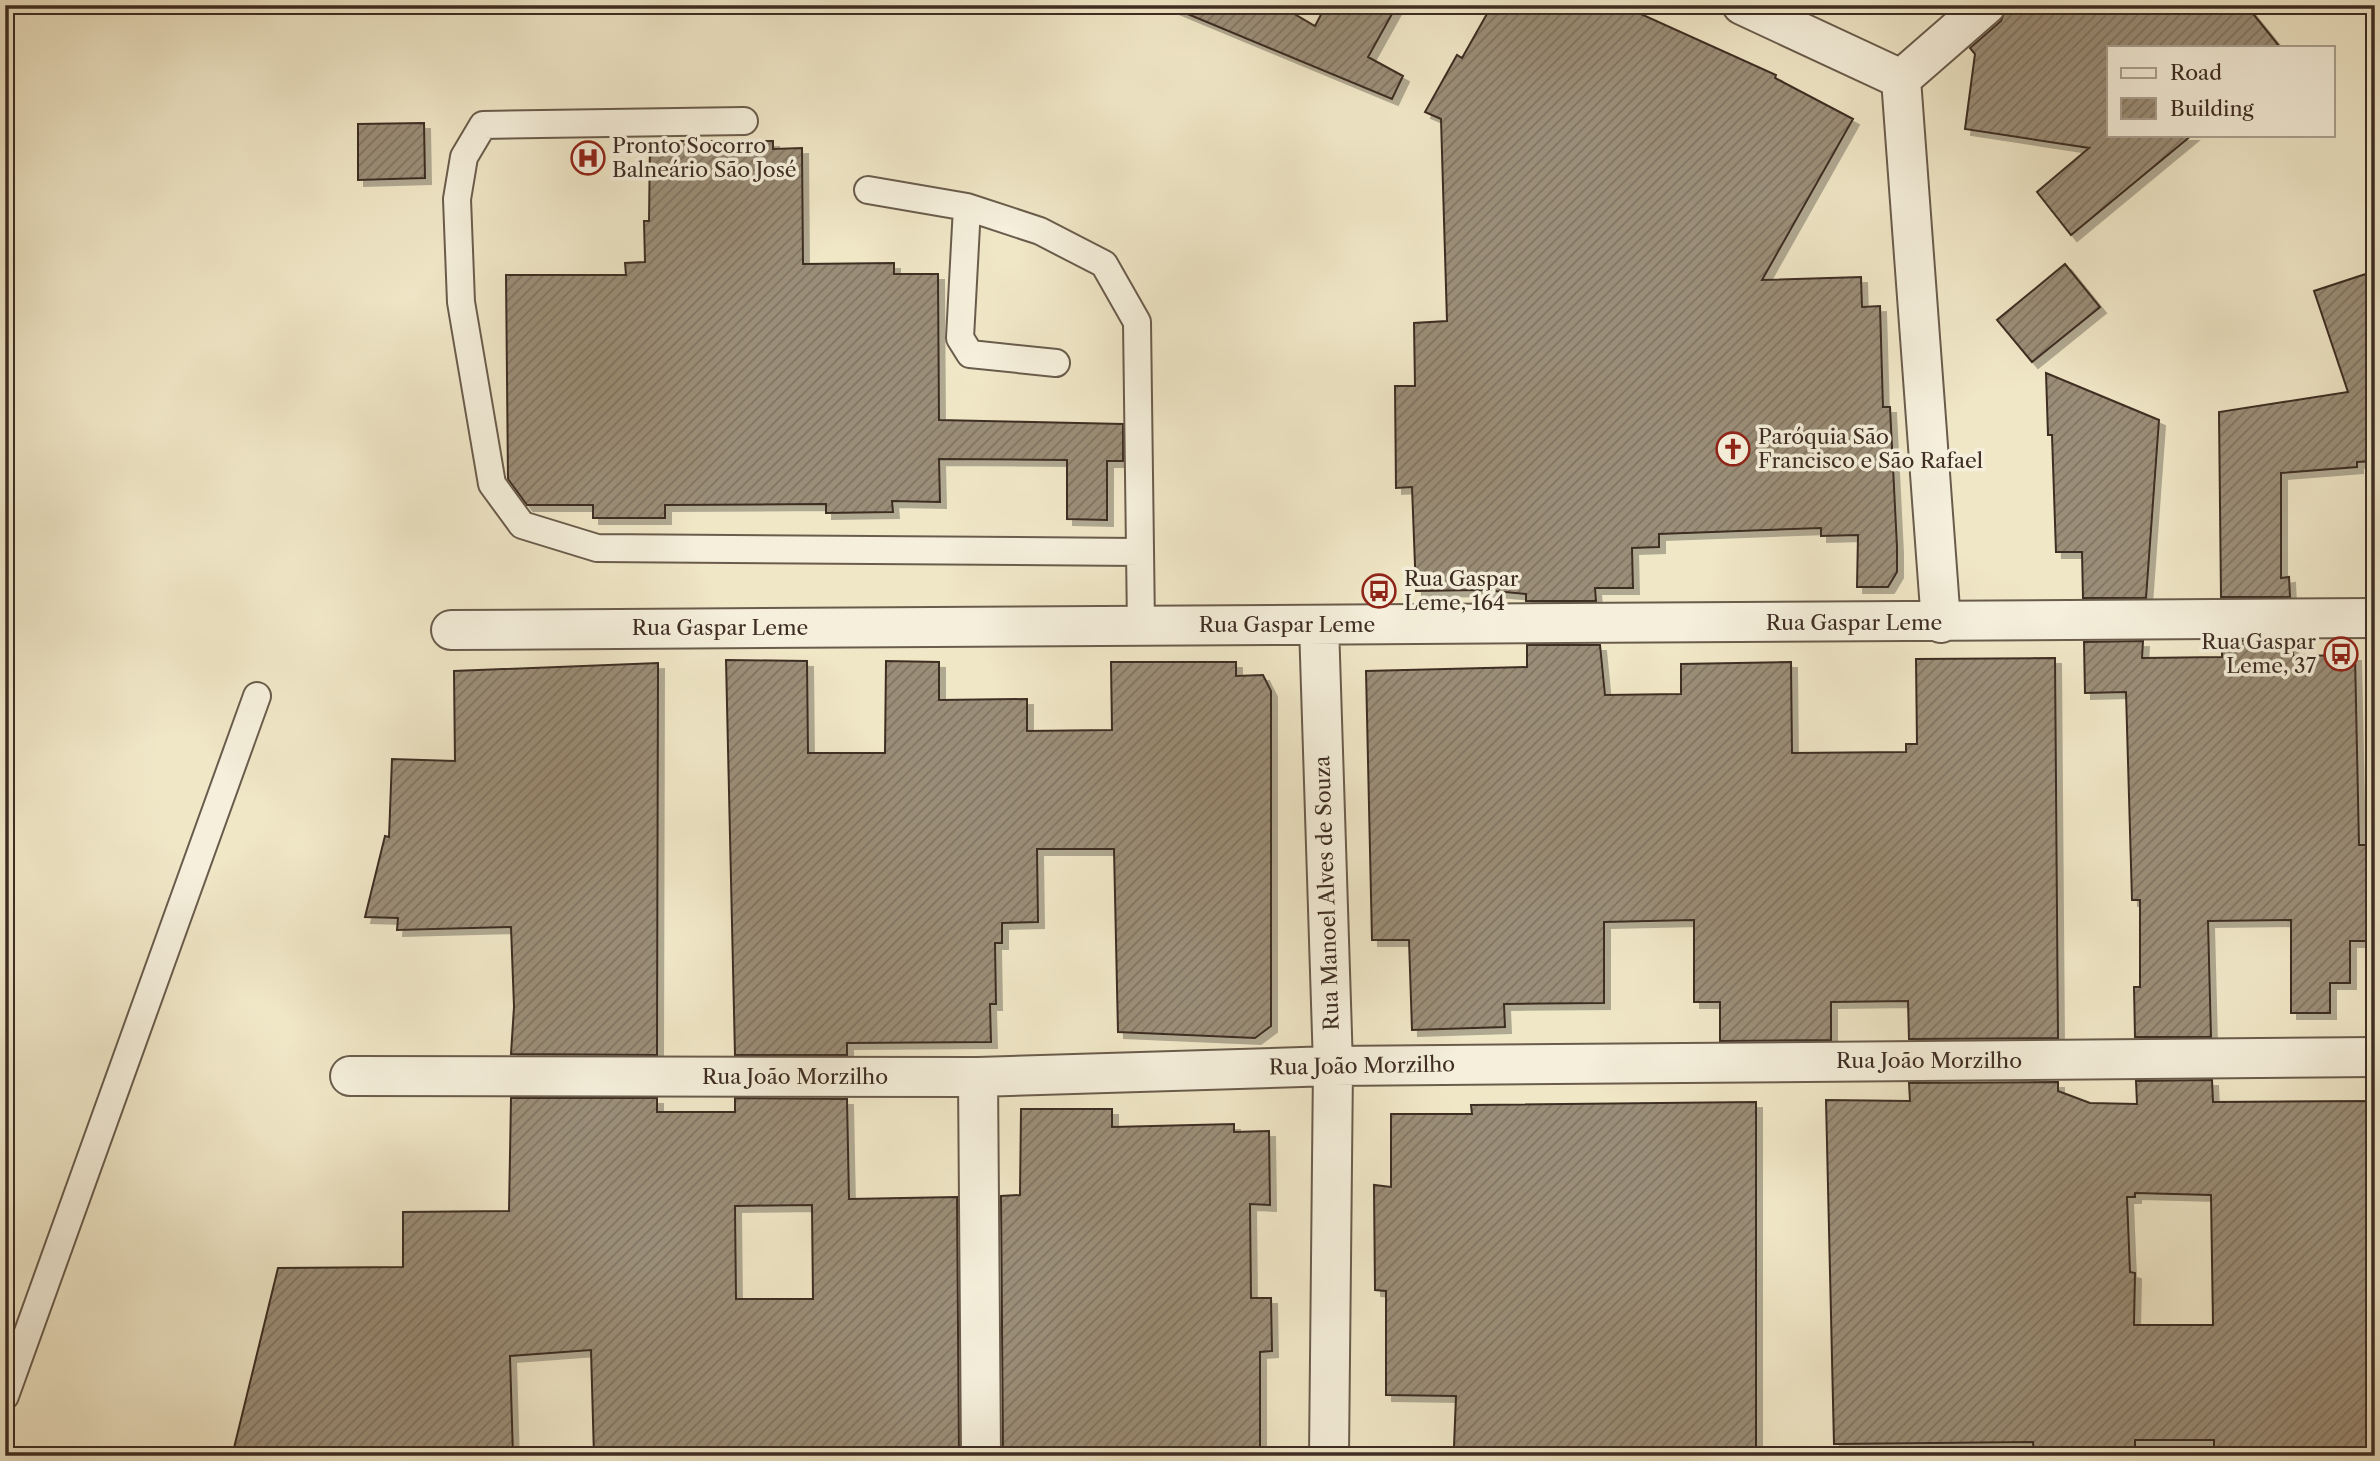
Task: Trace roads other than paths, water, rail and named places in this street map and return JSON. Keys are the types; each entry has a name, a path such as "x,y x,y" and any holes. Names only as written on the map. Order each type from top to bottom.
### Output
{"street":[{"path":"1742,5 1901,79"},
{"path":"1901,79 1986,5"},
{"path":"1901,79 1941,623"},
{"name":"Rua Gaspar Leme","path":"451,630 1941,623 2375,618"},
{"name":"Rua Manoel Alves de Souza","path":"1319,625 1333,1066 1329,1456"},
{"name":"Rua João Morzilho","path":"350,1076 978,1077 1333,1066 2375,1058"},
{"path":"978,1077 981,1456"}],"lane":[{"path":"744,121 483,125 464,157 457,199 461,302 492,484 522,525 597,548 1140,552"},
{"path":"869,190 967,207 1040,231 1104,264 1137,322 1141,626"},
{"path":"967,207 960,338 970,354 1056,363"},
{"path":"5,1396 257,696"}],"place":[{"name":"Pronto Socorro Balneário São José","path":"588,158"},
{"name":"Paróquia São Francisco e São Rafael","path":"1733,449"},
{"name":"Rua Gaspar Leme, 164","path":"1379,591"},
{"name":"Rua Gaspar Leme, 37","path":"2341,654"}]}
